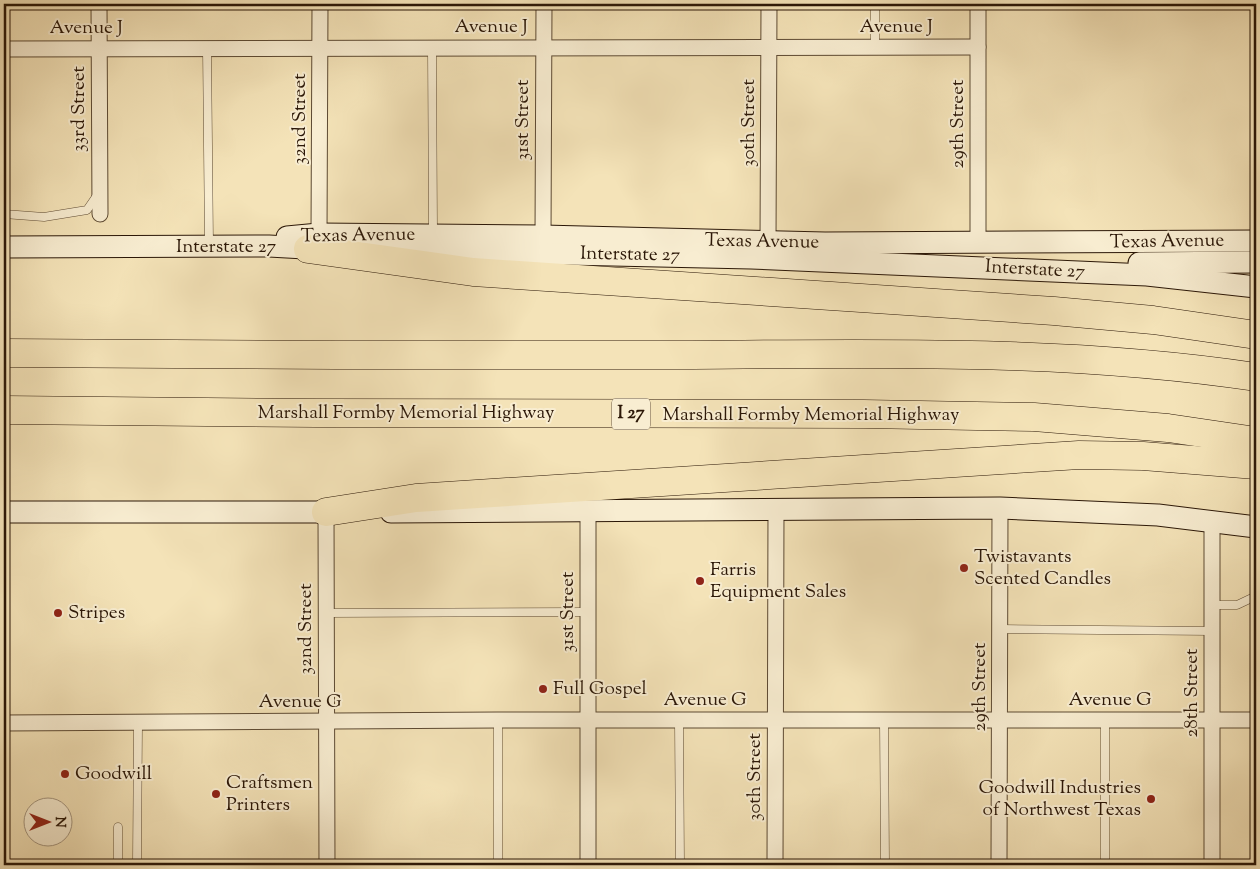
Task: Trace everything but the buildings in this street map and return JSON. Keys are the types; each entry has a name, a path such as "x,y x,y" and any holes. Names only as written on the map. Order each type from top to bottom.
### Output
{"highway":[{"path":"313,241 472,272 1054,311 1153,320 1256,334"},
{"path":"4,353 308,356 843,354 1039,357 1217,371 1256,377"},
{"name":"Marshall Formby Memorial Highway","path":"4,410 864,414 1034,418 1168,428 1256,441"},
{"path":"326,512 416,498 1052,456 1143,456 1256,465"}],"main road":[{"name":"Texas Avenue","path":"313,241 433,235 543,236 763,250 978,244 1256,241"},
{"path":"4,241 33,247"},
{"name":"Interstate 27","path":"4,247 269,246 313,241 763,250 1147,275 1256,287"},
{"path":"4,254 33,247"},
{"path":"763,250 966,264 1256,262"},
{"path":"4,512 1000,508 1149,515 1256,527"}],"street":[{"name":"33rd Street","path":"99,4 100,214"},
{"name":"32nd Street","path":"313,241 320,4"},
{"name":"31st Street","path":"543,236 544,4"},
{"name":"30th Street","path":"763,250 769,4"},
{"name":"29th Street","path":"978,4 978,244"},
{"name":"Avenue J","path":"4,49 978,47"},
{"name":"29th Street","path":"999,865 1000,508"},
{"name":"30th Street","path":"775,865 776,509"},
{"name":"31st Street","path":"588,510 588,865"},
{"name":"32nd Street","path":"326,512 327,865"},
{"name":"28th Street","path":"1212,521 1212,865"},
{"name":"Avenue G","path":"4,723 498,720 1256,720"}],"lane":[{"path":"874,47 875,4"},
{"path":"432,47 433,235"},
{"path":"207,48 209,246"},
{"path":"4,214 44,217 86,210 100,191"},
{"path":"1212,605 1237,605 1256,596"},
{"path":"326,613 588,612"},
{"path":"1000,629 1212,631"},
{"path":"498,720 498,865"},
{"path":"679,720 680,865"},
{"path":"884,720 885,865"},
{"path":"1105,720 1105,865"},
{"path":"137,865 138,723"},
{"path":"118,827 118,865"}],"place":[{"name":"Twistavants Scented Candles","path":"964,568"},
{"name":"Farris Equipment Sales","path":"700,581"},
{"name":"Stripes","path":"58,613"},
{"name":"Full Gospel","path":"543,689"},
{"name":"Goodwill","path":"65,774"},
{"name":"Craftsmen Printers","path":"216,794"},
{"name":"Goodwill Industries of Northwest Texas","path":"1151,799"}]}
